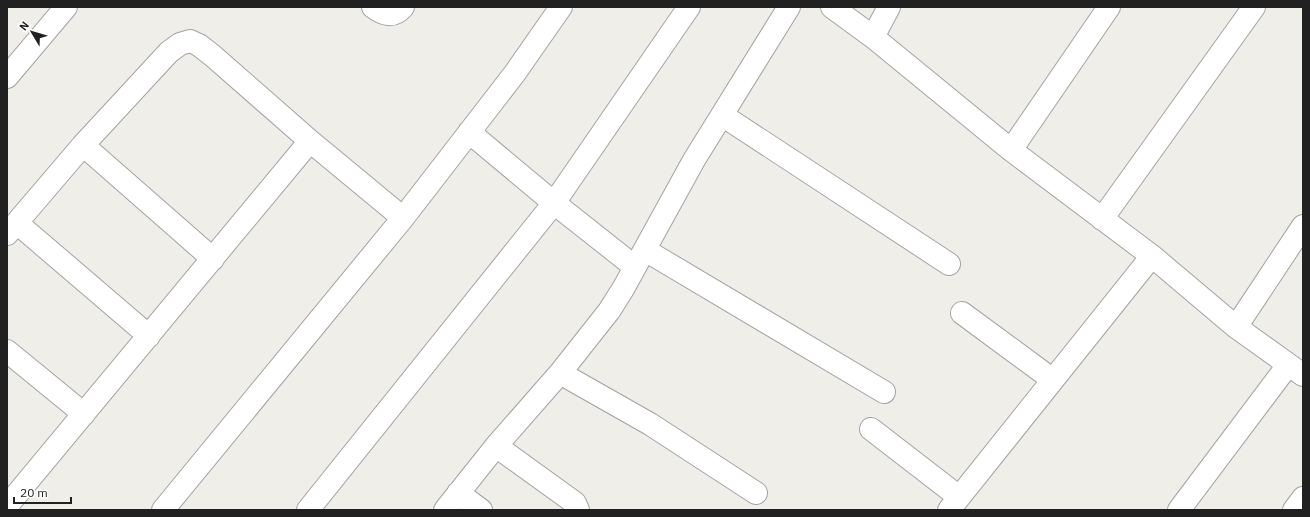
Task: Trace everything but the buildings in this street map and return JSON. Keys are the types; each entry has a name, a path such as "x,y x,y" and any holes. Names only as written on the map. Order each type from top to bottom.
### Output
{"street":[{"path":"10,68 66,7"},
{"path":"373,7 377,10 391,14 398,12 403,7"},
{"path":"163,510 403,218 515,73 561,7"},
{"path":"308,510 554,203 689,7"},
{"path":"481,510 452,502 496,446 560,373 609,311 694,160 789,7"},
{"path":"832,7 873,37 1012,150 1152,256 1236,327 1295,370 1179,510"},
{"path":"873,37 889,7"},
{"path":"1102,219 1254,7"},
{"path":"1012,150 1099,11"},
{"path":"149,336 12,228 83,145 169,52 180,44 190,41 199,45 310,141 403,218"},
{"path":"722,115 949,264"},
{"path":"469,132 554,203 640,258 884,392"},
{"path":"7,508 310,141"},
{"path":"83,145 213,259"},
{"path":"1236,327 1303,226"},
{"path":"871,429 954,504 1152,256"},
{"path":"962,313 1053,380"},
{"path":"7,351 84,414"},
{"path":"560,373 650,424 756,494"},
{"path":"496,446 575,503 578,510"},
{"path":"1294,510 1303,498"}]}
